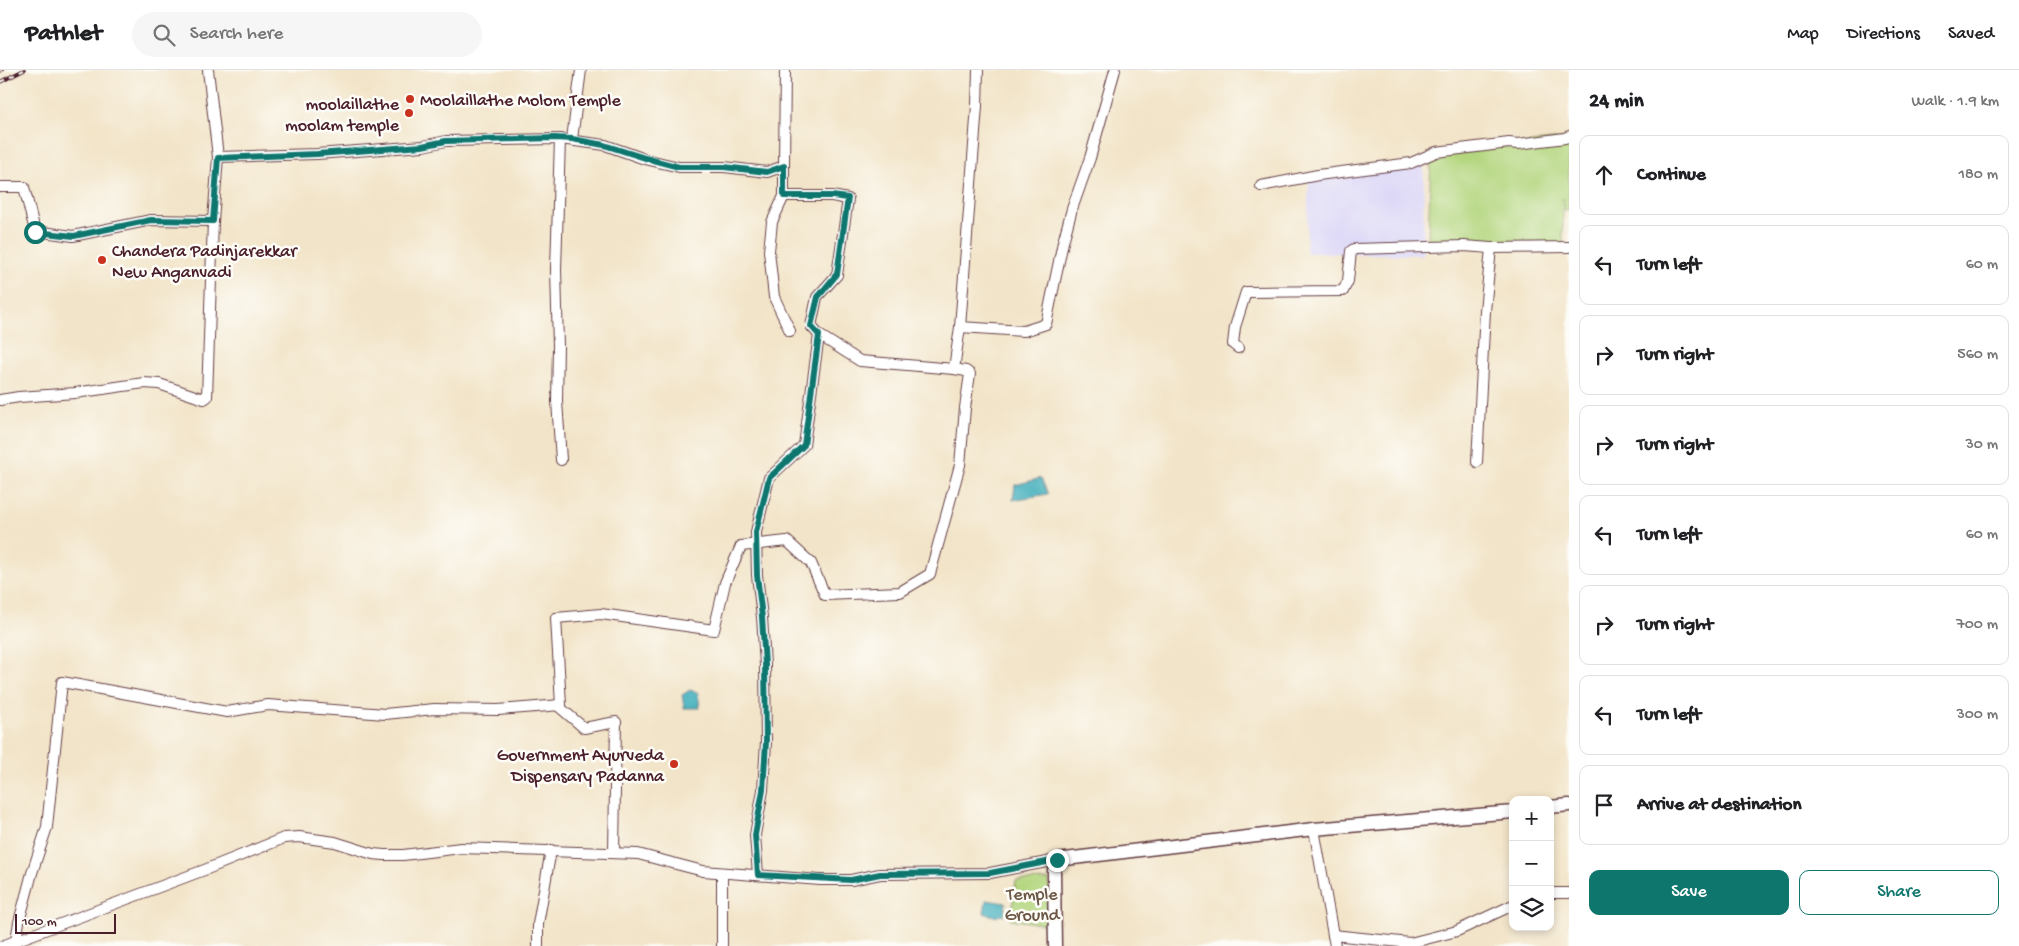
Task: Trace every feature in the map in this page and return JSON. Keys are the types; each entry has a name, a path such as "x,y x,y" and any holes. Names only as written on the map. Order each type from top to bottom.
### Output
{"main road":[{"path":"1554,807 1569,805"},
{"path":"1055,946 1054,871 1057,860 1314,830 1509,812"}],"street":[{"path":"0,400 75,393 144,383 159,384 204,399 207,396 213,221 218,158 208,70"},
{"path":"572,139 582,70"},
{"path":"785,70 784,196 772,222 768,251 774,297 790,331"},
{"path":"954,369 960,327 977,106 978,70"},
{"path":"960,327 1024,331 1046,324 1063,242 1072,209 1090,158 1115,70"},
{"path":"1261,186 1318,175 1411,163 1436,152 1509,143 1518,144 1569,136"},
{"path":"218,158 317,154 422,146 446,141 560,138 604,145 679,167 724,167 767,172 784,166"},
{"path":"560,138 556,268 557,401 561,460"},
{"path":"0,187 24,188 35,232 74,236 151,220 213,221"},
{"path":"16,940 32,873 47,827 62,682 227,712 268,705 385,714 434,709 498,710 561,705 556,618 601,614 714,630 725,583 742,546 787,541 811,563 825,595 900,592 930,574 960,465 970,374 966,371 954,369 860,361 819,335 811,326 818,297 837,274 848,198 784,196"},
{"path":"1238,348 1233,344 1235,326 1246,292 1343,291 1348,281 1351,251 1354,249 1569,246"},
{"path":"1477,462 1485,311 1491,248"},
{"path":"758,875 755,835 763,790 766,742 765,665 757,575 756,532 769,478 804,445 819,335"},
{"path":"556,705 584,728 616,722 614,853"},
{"path":"1314,830 1335,946"},
{"path":"2,946 284,838 299,837 335,842 373,854 384,855 403,855 461,848 614,853 653,856 703,871 851,880 880,874 990,873 1057,860"},
{"path":"538,946 538,924 551,850"},
{"path":"722,873 722,946"},
{"path":"1554,893 1569,893"},
{"path":"1333,935 1410,943 1457,931 1509,907"}],"shaded area":[{"path":"1424,164 1423,255 1306,253 1309,178"}],"green space":[{"path":"1569,138 1569,210 1564,210 1563,198 1563,244 1428,240 1431,156"},
{"name":"Temple Ground","path":"1049,880 1048,925 1010,919 1016,881"}],"water":[{"path":"1041,478 1048,494 1013,500 1015,485"},
{"path":"690,690 698,693 700,708 684,708 682,695"},
{"path":"986,900 1006,903 1004,916 999,915 997,917 984,913"}],"railway":[{"path":"0,82 24,70"}],"place":[{"name":"Moolaillathe Molom Temple","path":"410,99"},
{"name":"moolaillathe moolam temple","path":"409,113"},
{"name":"Chandera Padinjarekkar New Anganvadi","path":"102,260"},
{"name":"Government Ayurveda Dispensary Padanna","path":"674,764"}],"route":[{"path":"35,232 74,236 151,220 213,221 218,158 317,154 422,146 446,141 572,139 604,145 679,167 724,167 767,172 784,166 784,196 848,198 837,274 818,297 811,326 819,335 804,445 769,478 756,532 757,575 765,665 766,742 763,790 755,835 758,875 820,880 851,880 880,874 990,873 1057,860"}]}
